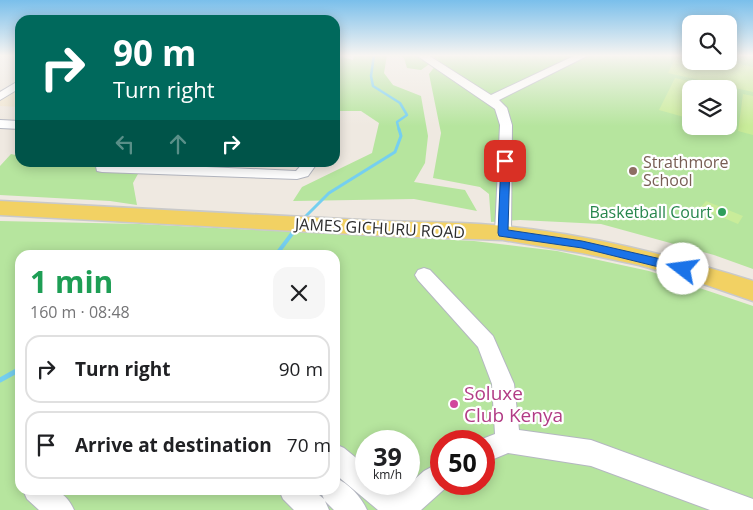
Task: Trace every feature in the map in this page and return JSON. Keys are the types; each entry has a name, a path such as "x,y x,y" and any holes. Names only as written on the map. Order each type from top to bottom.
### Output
{"main road":[{"name":"JAMES GICHURU ROAD","path":"0,208 503,233 582,244 639,257 698,273 753,291"}],"street":[{"path":"458,79 501,108 506,125 503,233"},
{"path":"491,100 535,79"},
{"path":"0,97 15,86"},
{"path":"0,124 15,125"},
{"path":"102,167 264,168 301,174 307,167"},
{"path":"424,275 486,342 503,384 508,441"},
{"path":"495,446 508,441 591,453 748,510"},
{"path":"340,461 355,474"},
{"path":"381,495 400,510 430,483"},
{"path":"42,495 60,510"},
{"path":"298,495 314,510"},
{"path":"338,495 353,510"}],"shaded area":[{"path":"15,88 15,107 0,106 0,98"}],"green space":[{"path":"340,79 388,79 393,85 421,96 428,136 425,163 414,182 465,190 477,211 414,199 293,201 302,187 372,153 379,123 361,111 340,111"},
{"name":"Strathmore School","path":"430,79 753,79 753,269 714,255 601,224 520,220 491,222 489,194 480,187 433,178 441,133"},
{"path":"675,79 684,80 682,80 682,116 659,110"},
{"path":"694,79 753,79 753,92 737,88 737,80"},
{"path":"743,94 753,96 753,135 738,131"},
{"path":"11,154 15,155 15,167 142,167 133,183 137,205 110,201 0,195 0,166"},
{"name":"Basketball Court","path":"706,201 743,216 738,224 700,208"},
{"path":"0,221 139,224 474,241 557,251 649,271 753,306 753,510 0,510"}],"waterway":[{"path":"372,79 373,86 400,103 407,115 397,122 399,130"},
{"path":"301,221 329,193 395,152 401,136 399,129"},
{"path":"280,250 297,227"},
{"path":"0,380 15,372"}],"place":[{"name":"Strathmore School","path":"633,171"},
{"name":"Basketball Court","path":"722,212"},
{"name":"Soluxe Club Kenya","path":"454,404"}],"route":[{"path":"505,161 503,233 582,244 683,269"}]}
